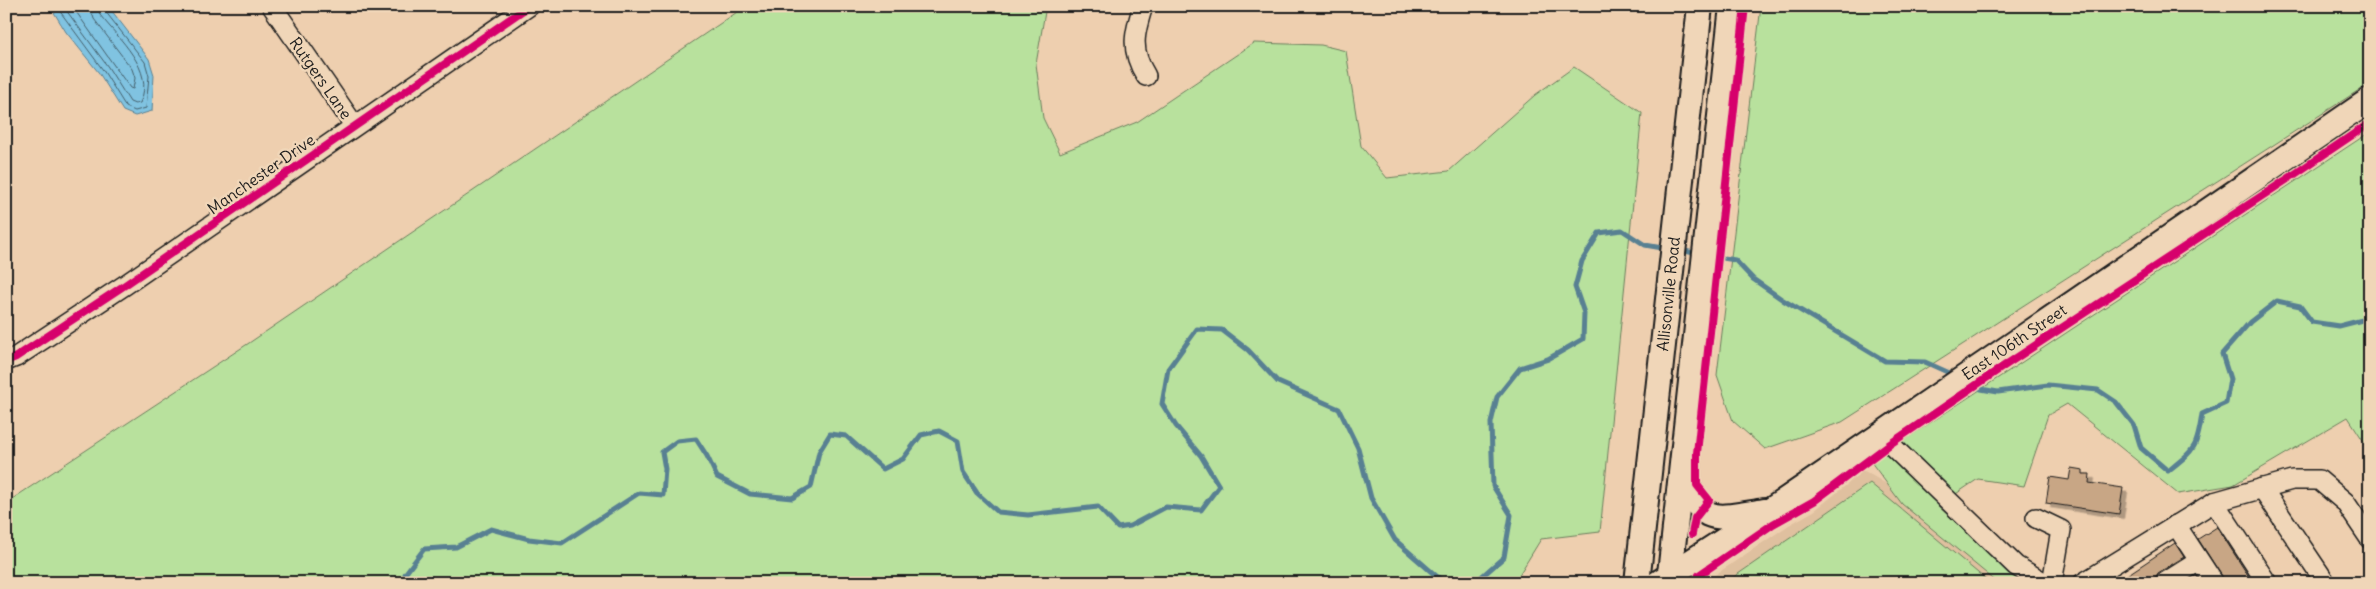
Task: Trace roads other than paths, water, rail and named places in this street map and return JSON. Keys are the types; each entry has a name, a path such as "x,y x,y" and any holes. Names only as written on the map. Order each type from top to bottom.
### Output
{"main road":[{"name":"Allisonville Road","path":"1637,583 1700,6"},
{"name":"Allisonville Road","path":"1666,580 1682,464 1732,6"},
{"name":"East 106th Street","path":"1666,580 2370,100"},
{"path":"1682,464 1693,500 1701,511 1722,518 1771,510"}],"street":[{"name":"Rutgers Lane","path":"272,6 354,125"},
{"name":"Manchester Drive","path":"6,361 16,357 125,285 354,125 529,6"},
{"path":"1143,6 1134,40 1135,55 1146,76"},
{"path":"1882,432 1890,444 2016,566 2045,583"},
{"path":"2089,581 2214,502 2292,480 2319,480 2345,502 2370,539"},
{"path":"2262,488 2326,583"},
{"path":"2214,502 2267,583"},
{"path":"2036,518 2061,530 2052,583"},
{"path":"2176,525 2214,583"},
{"path":"2164,583 2199,561"}],"water":[{"path":"50,6 108,6 149,59 154,75 152,111 135,116 123,111 99,73 66,32"}],"waterway":[{"path":"405,583 405,574 424,549 456,547 491,529 529,539 562,543 639,493 663,495 665,469 662,452 677,441 696,439 717,477 750,494 792,498 811,487 819,452 830,434 846,436 883,469 903,459 921,435 939,431 958,441 963,472 977,493 998,512 1028,515 1098,507 1118,528 1130,526 1166,507 1201,510 1219,486 1201,456 1176,426 1162,404 1168,369 1197,329 1222,330 1248,350 1278,382 1339,409 1358,448 1371,498 1395,540 1442,581 1479,579 1504,557 1511,515 1493,486 1491,423 1497,397 1520,368 1548,359 1583,339 1584,313 1575,287 1582,261 1599,233 1622,230 1645,245 1668,249"},
{"path":"1679,250 1700,254"},
{"path":"1711,256 1735,260 1753,279 1783,300 1885,361 1925,362 1954,375"},
{"path":"1968,383 1981,389 1998,392 2048,385 2098,390 2116,402 2134,425 2141,448 2168,471 2189,453 2196,442 2202,414 2226,403 2230,379 2222,354 2250,322 2277,301 2300,306 2312,322 2339,326 2370,318"}]}
